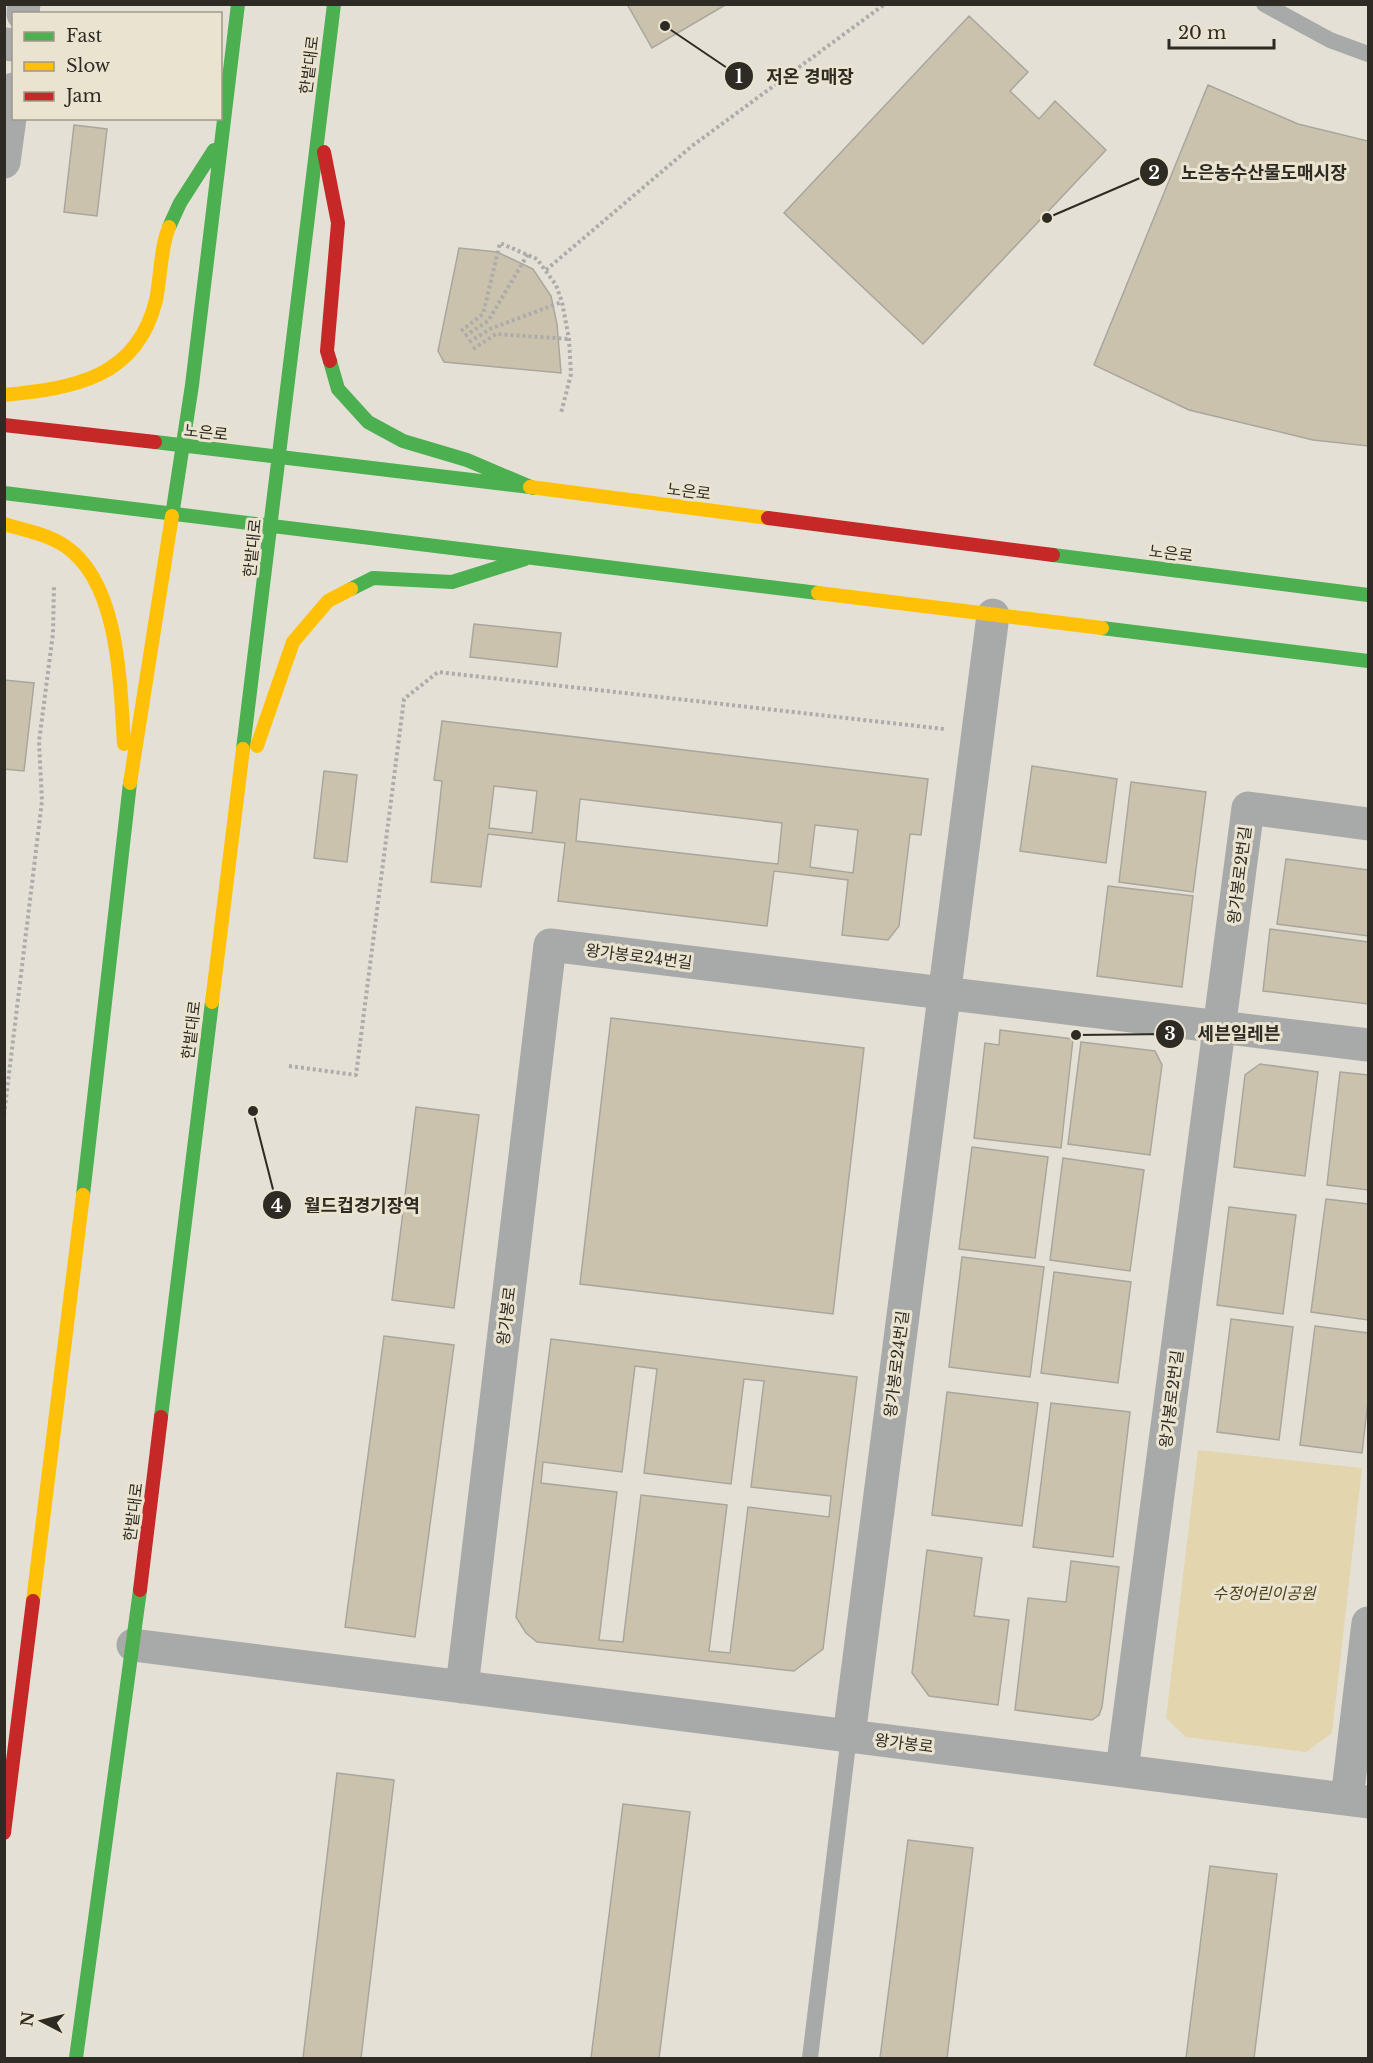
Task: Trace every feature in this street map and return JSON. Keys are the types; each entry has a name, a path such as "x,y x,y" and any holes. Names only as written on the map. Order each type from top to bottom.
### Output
{"main road":[{"path":"222,119 238,4"},
{"name":"한밭대로","path":"76,2058 133,1645 334,4"},
{"path":"4,1833 105,1017 129,792 183,446 222,120"},
{"path":"318,126 338,223 327,351 338,389 368,422 403,441 467,460 532,488"},
{"path":"4,395 54,390 100,377 134,351 154,307 170,222 219,141"},
{"name":"노은로","path":"4,425 279,456 1368,595"},
{"path":"4,493 270,525 525,560 1368,662"},
{"path":"4,524 40,535 68,548 85,565 105,606 116,654 129,792"},
{"path":"237,795 265,726 292,642 328,601 373,578 452,582 525,560"}],"street":[{"path":"4,162 12,104"},
{"name":"왕가봉로24번길","path":"849,1736 993,615"},
{"name":"왕가봉로2번길","path":"1122,1770 1248,808 1368,824"},
{"name":"왕가봉로24번길","path":"550,945 1219,1027"},
{"name":"왕가봉로","path":"462,1687 550,945"},
{"path":"1219,1027 1368,1045"},
{"name":"왕가봉로","path":"133,1645 1358,1800 1367,1641"}],"lane":[{"path":"1264,4 1330,40 1368,54"},
{"path":"810,2058 849,1736"}],"path":[{"path":"546,270 692,146 885,4"},
{"path":"461,331 483,314 500,243 528,254 546,270 562,302 569,339 571,374 561,413"},
{"path":"465,336 488,321 528,254"},
{"path":"469,342 492,328 562,302"},
{"path":"473,349 496,334 569,339"},
{"path":"4,1115 42,801 39,742 53,633 54,585"},
{"path":"289,1066 356,1075 404,699 438,672 947,730"}],"green space":[{"name":"수정어린이공원","path":"1198,1450 1362,1468 1332,1733 1306,1752 1186,1737 1166,1718"}],"building":[{"path":"627,4 727,4 652,48"},
{"path":"969,16 1028,72 1010,91 1039,119 1055,101 1106,150 923,344 784,213"},
{"path":"1208,85 1298,124 1368,141 1368,446 1313,440 1189,410 1094,365"},
{"path":"74,125 107,129 97,216 64,212"},
{"path":"459,248 497,252 533,269 551,296 557,324 561,373 444,362 438,351"},
{"path":"474,624 561,633 557,667 470,657"},
{"path":"4,680 34,683 24,771 4,769"},
{"path":"442,721 928,779 921,835 910,834 899,926 888,940 842,935 848,880 774,871 767,926 558,901 565,843 488,834 481,887 431,882 442,781 434,780","holes":["494,786 537,791 532,833 489,828","580,799 782,823 778,864 576,841","815,825 858,830 853,873 810,867"]},
{"path":"1032,766 1117,779 1106,863 1020,851"},
{"path":"324,771 357,775 347,862 314,858"},
{"path":"1131,782 1206,792 1193,892 1119,882"},
{"path":"1286,859 1368,870 1368,936 1277,924"},
{"path":"1108,886 1193,896 1182,987 1097,976"},
{"path":"1270,929 1368,942 1368,1004 1263,991"},
{"path":"611,1018 864,1048 833,1314 580,1284"},
{"path":"1000,1030 1073,1039 1061,1148 974,1138 985,1043 999,1045"},
{"path":"1081,1042 1155,1051 1162,1065 1150,1155 1068,1144"},
{"path":"1260,1064 1318,1072 1305,1176 1234,1167 1245,1075"},
{"path":"1340,1072 1368,1075 1368,1190 1327,1185"},
{"path":"416,1107 479,1115 454,1308 392,1300"},
{"path":"972,1147 1048,1157 1035,1258 959,1249"},
{"path":"1063,1158 1144,1170 1130,1271 1050,1260"},
{"path":"1326,1199 1368,1204 1368,1320 1311,1312"},
{"path":"1229,1207 1296,1215 1283,1314 1217,1305"},
{"path":"962,1257 1044,1267 1030,1377 949,1367"},
{"path":"1054,1272 1131,1282 1118,1383 1041,1373"},
{"path":"1231,1319 1293,1327 1279,1440 1217,1432"},
{"path":"1315,1326 1368,1333 1368,1401 1362,1453 1300,1445"},
{"path":"384,1336 454,1345 415,1637 345,1627"},
{"path":"551,1339 857,1377 823,1649 794,1671 537,1642 526,1633 516,1617","holes":["635,1366 657,1369 644,1473 731,1484 744,1379 764,1381 751,1487 831,1496 829,1517 748,1507 730,1653 709,1651 727,1505 641,1495 623,1642 599,1640 617,1492 541,1483 543,1462 622,1472"]},
{"path":"947,1392 1038,1403 1022,1526 932,1515"},
{"path":"1051,1403 1130,1412 1113,1557 1033,1547"},
{"path":"927,1550 982,1558 974,1616 1009,1620 998,1705 929,1696 912,1673"},
{"path":"1071,1561 1119,1567 1102,1707 1099,1715 1092,1720 1015,1710 1028,1598 1066,1602"},
{"path":"337,1773 394,1780 361,2058 303,2058"},
{"path":"623,1804 690,1812 659,2058 591,2058"},
{"path":"908,1840 973,1848 947,2058 880,2058"},
{"path":"1210,1866 1277,1874 1254,2058 1186,2058"}],"traffic: fast":[{"path":"172,516 192,385 238,4"},
{"path":"243,749 334,4"},
{"path":"169,227 180,203 214,150"},
{"path":"330,361 338,389 368,422 403,441 467,460 533,488"},
{"path":"155,442 530,487"},
{"path":"4,493 818,593"},
{"path":"1053,555 1368,595"},
{"path":"351,589 373,578 452,582 525,559"},
{"path":"1102,628 1368,661"},
{"path":"83,1195 130,783"},
{"path":"161,1417 212,1002"},
{"path":"76,2058 140,1590"}],"traffic: slow":[{"path":"4,395 77,383 118,363 134,347 147,326 156,300 169,227"},
{"path":"530,487 768,518"},
{"path":"130,783 172,516"},
{"path":"4,524 43,535 65,546 83,563 97,584 107,609 114,637 124,744"},
{"path":"257,746 293,642 328,601 351,589"},
{"path":"818,593 1102,628"},
{"path":"212,1002 243,749"},
{"path":"33,1601 83,1195"}],"traffic: jam":[{"path":"324,152 338,223 327,351 330,361"},
{"path":"4,425 155,442"},
{"path":"768,518 1053,555"},
{"path":"140,1590 161,1417"},
{"path":"4,1833 33,1601"}],"place":[{"name":"저온 경매장","path":"665,26"},
{"name":"노은농수산물도매시장","path":"1047,218"},
{"name":"세븐일레븐","path":"1076,1035"},
{"name":"월드컵경기장역","path":"253,1111"}]}
